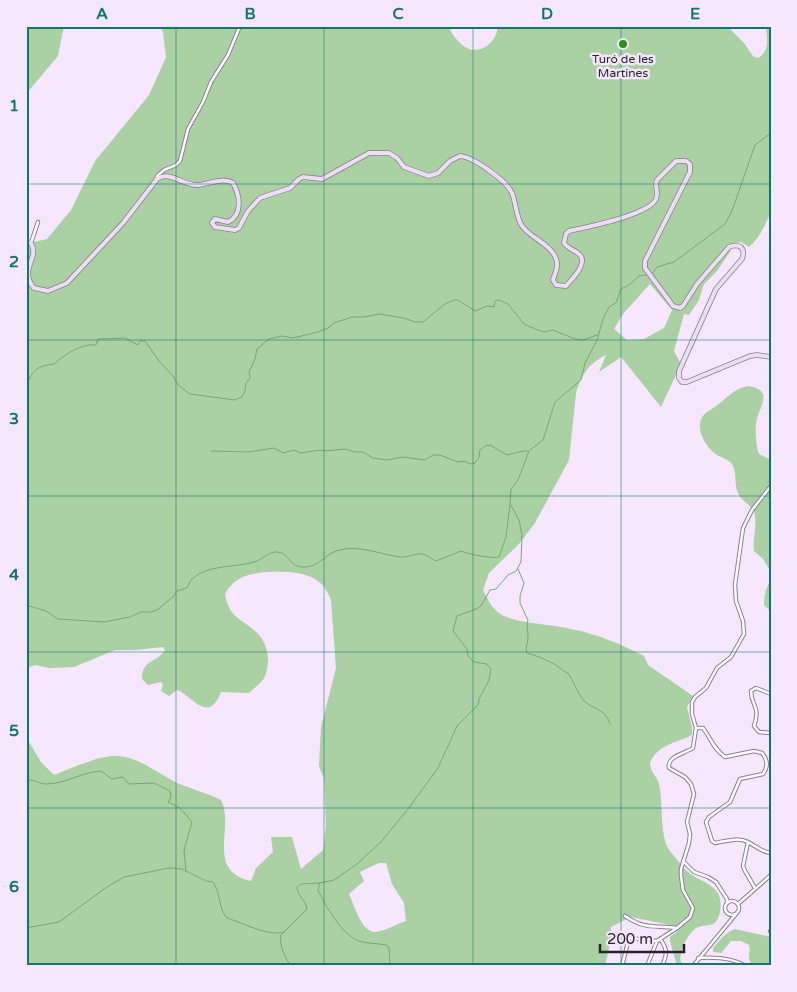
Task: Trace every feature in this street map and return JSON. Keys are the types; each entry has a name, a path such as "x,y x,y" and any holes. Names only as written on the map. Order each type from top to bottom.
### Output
{"street":[{"path":"38,222 29,243 34,252 27,272 28,279 34,288 48,290 67,283 123,222 157,179 157,176 180,161 188,129 214,77 228,55 240,26"},
{"path":"157,179 162,176 168,176 191,185 224,180 233,183 239,207 237,216 228,222 215,219 212,223 215,227 235,230 239,228 253,204 264,196 290,188 299,179 304,177 322,179 369,153 389,153 404,167 428,176 438,174 454,158 466,156 498,177 510,189 522,227 552,251 557,265 553,280 556,285 561,287 566,286 581,264 580,255 564,243 566,234 638,212 656,201 658,196 655,183 657,180 676,161 686,161 690,164 690,172 644,261 645,268 673,306 680,308 697,284 729,247 734,244 739,245 743,248 744,253 742,259 716,289 678,375 682,382 687,382 750,356 771,357"},
{"path":"647,966 658,940 690,917 693,908 683,890 681,876 683,861 689,843 690,834 687,822 694,794 691,784 685,777 669,768 668,764 670,759 693,748 696,728 692,714 692,702 706,688 717,668 731,657 744,634 743,622 736,600 735,585 744,528 749,514 771,486"},
{"path":"771,694 756,688 751,691 750,695 757,707 754,726 758,732 771,733"},
{"path":"696,728 703,728 709,735 715,750 725,757 754,752 762,753 766,758 767,768 763,774 740,779 730,802 709,816 706,822 709,836 715,843 736,839 748,842 764,852 771,853"},
{"path":"748,842 743,866 756,888"},
{"path":"683,861 694,872 716,882 727,899 725,907 727,914 736,914"},
{"path":"693,966 736,914 738,904 771,875"},
{"path":"727,903 732,901 738,904"},
{"path":"625,916 633,922 651,928 677,928"},
{"path":"622,966 629,938 658,940 666,948 667,954 662,966"},
{"path":"698,958 713,957 746,966"}],"green space":[{"path":"26,26 64,26 58,56 26,94"},
{"path":"160,26 448,26 464,46 478,50 492,41 498,26 727,26 744,43 753,56 758,58 766,48 766,26 771,26 771,212 764,226 756,240 749,247 741,242 734,243 717,271 704,284 699,300 689,315 684,314 674,351 681,364 661,407 621,357 599,372 606,355 586,370 576,393 569,460 535,523 519,544 489,573 483,590 494,608 506,617 523,622 563,627 609,640 644,656 648,665 693,696 687,707 692,735 658,751 650,763 659,784 663,830 667,847 684,868 714,889 720,901 720,911 716,921 713,924 695,929 687,939 680,959 683,966 677,966 670,941 670,937 677,932 675,926 631,917 611,927 610,944 605,966 26,966 26,737 41,762 54,775 100,758 122,756 139,761 177,783 221,800 225,823 225,858 229,868 237,876 251,881 256,868 273,852 271,837 292,837 301,869 323,850 326,825 324,779 319,766 321,727 336,668 331,600 324,587 318,581 292,572 269,572 249,575 232,585 225,594 229,608 236,617 260,636 266,647 268,658 267,670 262,680 249,693 221,692 212,706 207,708 197,704 177,690 169,696 161,691 163,684 161,682 148,685 142,679 144,668 162,654 165,650 163,647 115,650 74,667 49,668 35,665 26,668 26,244 47,239 71,210 95,161 149,95 166,57 163,32","holes":["650,284 672,310 664,328 644,339 627,340 614,329 623,314","379,863 386,863 392,884 404,903 406,921 375,932 370,931 362,923 349,894 364,881 360,872"]},
{"path":"748,386 761,391 763,396 756,423 757,447 759,454 771,460 771,572 763,559 754,551 754,512 738,493 733,466 709,448 702,437 700,426 706,413 734,392"},
{"path":"771,579 771,612 764,605 764,598"},
{"path":"735,929 771,937 771,966 752,966 749,959 749,945 741,941 731,941 721,953 713,952 713,948 720,940"}],"waterway":[{"path":"291,966 283,951 281,935 307,909 298,893 297,887 301,884 334,880 357,864 381,842 438,768 457,726 478,705 479,699 489,680 491,669 487,664 474,662 468,656 467,649 453,631 457,616 481,606 490,590 496,589 508,575 516,571 521,562 522,535 519,520 510,504 511,489 518,480 529,451 543,440 555,402 581,380 585,363 597,340 603,319 609,307 616,303 621,289 639,276 652,274 657,267 674,262 725,224 732,211 755,145 771,133"},
{"path":"26,384 37,369 54,364 74,350 96,345 98,339 125,338 138,345 140,341 145,341 178,385 190,394 235,400 242,397 245,391 257,349 269,339 282,336 293,338 318,332 334,323 352,317 379,314 423,322 445,304 454,300 458,300 475,311 487,306 494,307 495,301 499,300 508,304 524,324 535,329 544,332 553,330 575,339 583,340 597,335"},
{"path":"211,451 249,452 274,448 283,453 294,450 300,453 345,449 363,452 373,458 387,460 403,457 425,460 433,455 440,455 458,462 464,461 471,464 475,463 479,457 480,450 485,446 490,445 507,455 528,451"},
{"path":"26,605 46,611 58,619 104,622 130,617 141,612 157,610 174,596 177,591 187,588 190,581 199,574 214,569 254,562 275,552 282,553 296,566 300,567 315,565 328,555 344,549 368,550 400,557 422,554 436,561 461,551 480,556 499,557 506,537 510,504"},
{"path":"518,569 524,583 520,603 528,620 527,653 548,661 568,673 584,701 603,713 610,724"},
{"path":"26,780 43,784 53,783 101,771 112,779 123,777 129,784 154,783 170,791 171,797 168,802 180,808 192,822 184,850 186,871"},
{"path":"26,928 59,922 124,877 169,868 182,869 206,881 213,882 216,886 222,910 227,918 271,933 284,932"},
{"path":"320,883 318,890 340,926 346,933 359,941 389,947 390,966"}],"place":[{"name":"Turó de les Martines","path":"623,44"}]}
